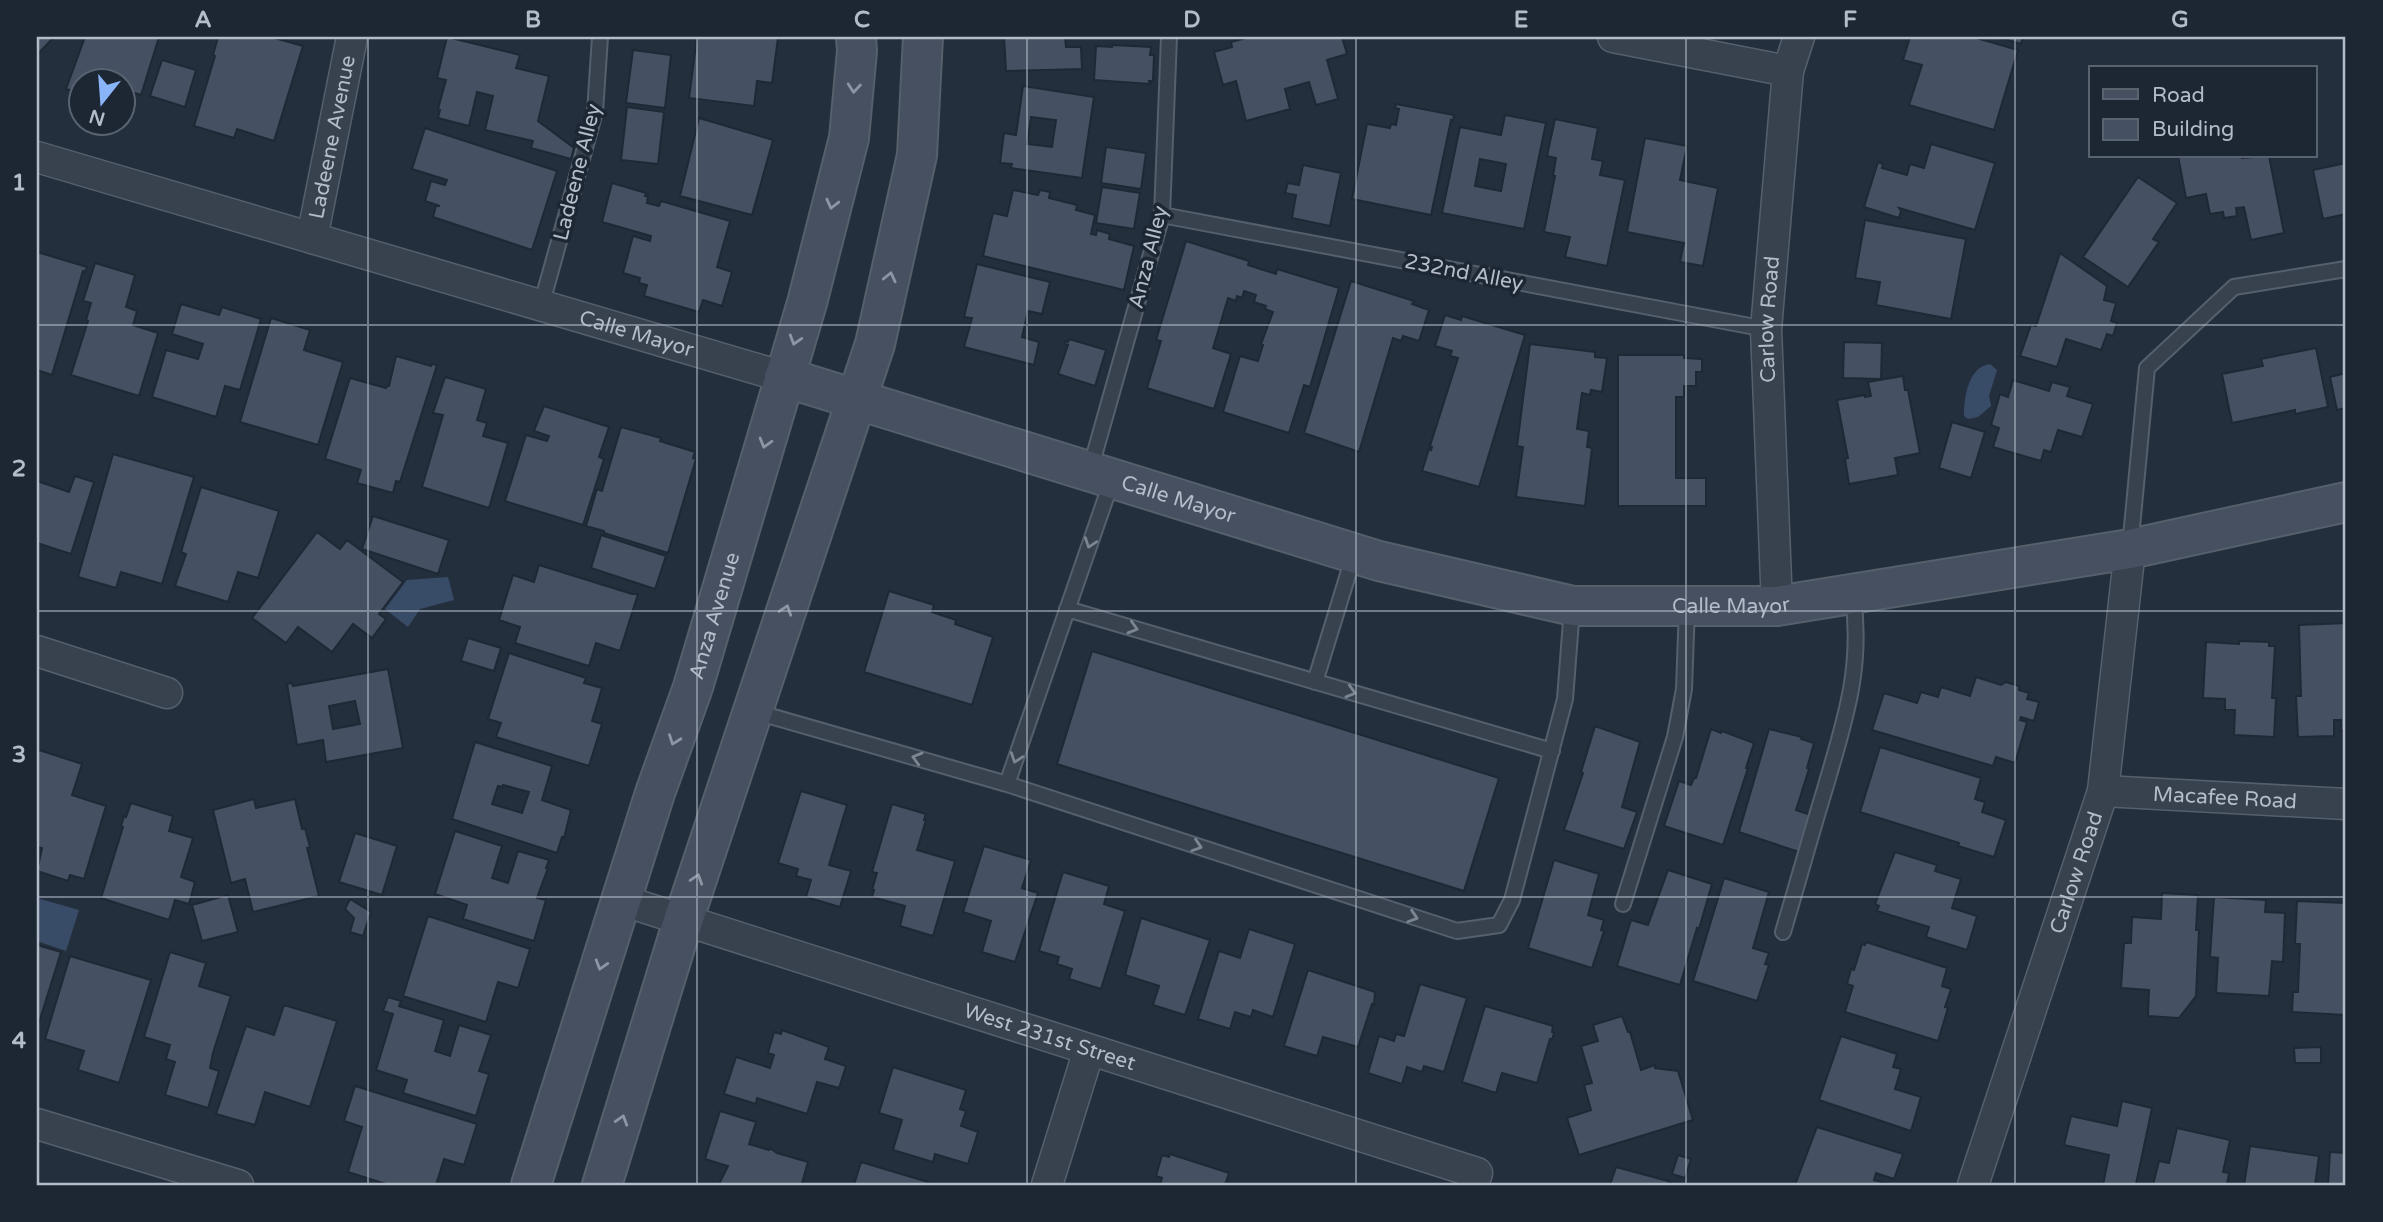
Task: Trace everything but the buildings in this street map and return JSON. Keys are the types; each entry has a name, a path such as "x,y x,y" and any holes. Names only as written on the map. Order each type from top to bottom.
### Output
{"main road":[{"name":"Anza Avenue","path":"531,1185 655,793 693,687 807,303 849,138 856,37"},
{"path":"602,1185 683,920 875,344 918,155 923,37"},
{"name":"Calle Mayor","path":"784,377 1355,554 1573,606 1777,606 2130,549 2346,502"}],"street":[{"name":"Ladeene Avenue","path":"312,238 352,37"},
{"path":"1613,37 1788,71"},
{"name":"Carlow Road","path":"1777,606 1766,330 1788,71 1799,37"},
{"name":"Calle Mayor","path":"37,157 784,377"},
{"name":"Carlow Road","path":"1973,1185 2103,791 2130,549"},
{"path":"37,651 167,693"},
{"name":"Macafee Road","path":"2103,791 2346,804"},
{"name":"West 231st Street","path":"621,900 1089,1050 1475,1179"},
{"path":"1047,1185 1089,1050"},
{"path":"37,1124 238,1185"}],"lane":[{"name":"Ladeene Alley","path":"541,306 595,112 600,37"},
{"name":"Anza Alley","path":"1007,784 1067,609 1161,215 1169,37"},
{"name":"232nd Alley","path":"1161,215 1766,330"},
{"path":"2130,549 2147,368 2234,287 2346,269"},
{"path":"1315,682 1355,554"},
{"path":"1783,932 1850,701 1856,656 1856,620 1852,593"},
{"path":"753,712 1007,784 1457,931 1499,925 1512,900 1565,699 1573,606"},
{"path":"1623,904 1675,737 1684,689 1687,606"},
{"path":"1067,609 1552,751"}],"water":[{"path":"1990,364 1997,370 1989,396 1991,406 1978,417 1968,419 1964,416 1969,384 1977,371"},
{"path":"448,577 454,600 420,609 408,627 385,609 407,580"},
{"path":"37,898 79,910 66,951 37,941"}]}
